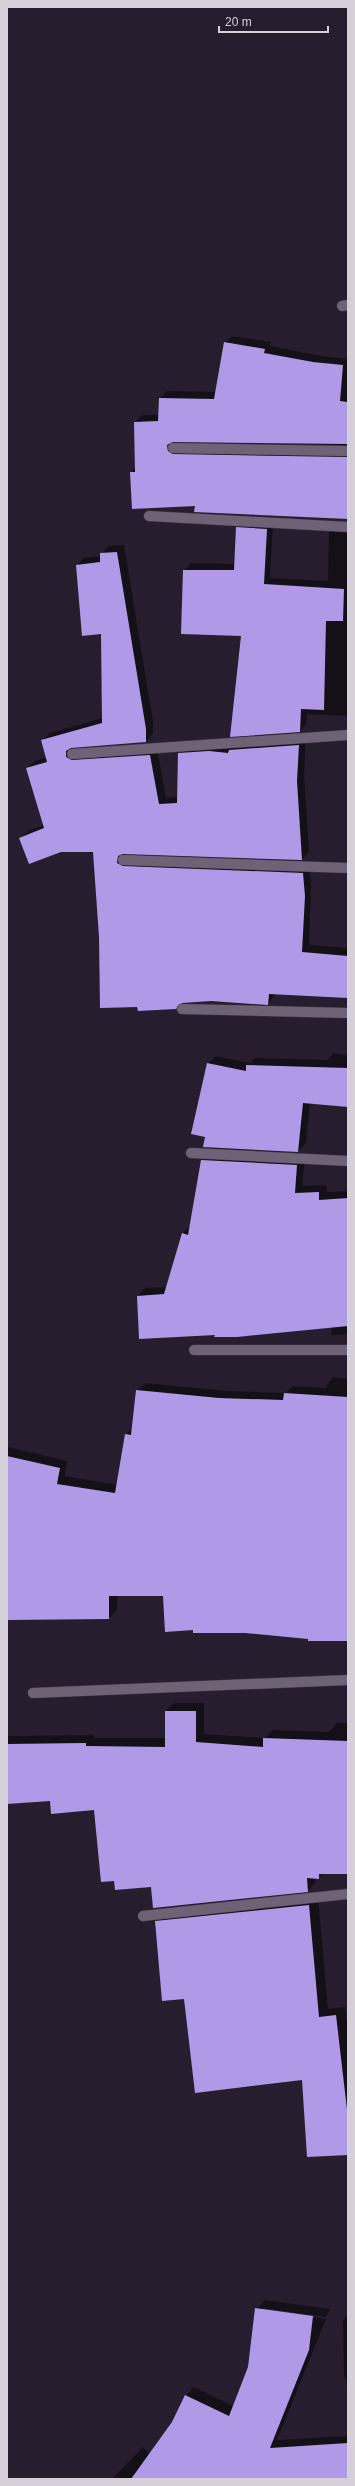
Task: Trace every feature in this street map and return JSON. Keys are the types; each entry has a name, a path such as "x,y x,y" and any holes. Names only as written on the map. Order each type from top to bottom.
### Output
{"street":[{"path":"173,448 348,451"},
{"path":"149,516 348,527"},
{"path":"72,754 348,735"},
{"path":"123,860 348,868"},
{"path":"182,1009 348,1013"},
{"path":"191,1153 348,1161"},
{"path":"194,1350 348,1350"},
{"path":"33,1693 348,1680"},
{"path":"143,1916 348,1894"}],"building":[{"path":"224,342 265,349 264,353 313,362 343,365 340,401 348,402 348,444 173,442 167,445 168,451 173,454 348,457 348,519 194,512 195,506 132,509 130,472 135,472 134,422 158,421 159,398 214,399"},
{"path":"236,527 267,529 264,584 344,589 343,621 326,621 324,710 301,709 300,732 230,737 241,636 181,634 183,570 234,570"},
{"path":"117,552 146,729 146,742 71,748 66,751 66,757 72,760 150,755 159,804 177,803 178,753 209,751 228,753 229,750 299,745 297,781 302,860 123,854 118,856 117,863 123,866 303,873 305,896 302,952 348,956 348,998 269,994 268,1005 211,1001 182,1003 176,1009 138,1011 137,1007 100,1008 99,937 93,852 61,852 29,864 19,838 44,828 26,768 47,762 41,740 102,723 101,634 82,636 76,565 100,562 100,553"},
{"path":"207,1063 246,1071 246,1065 348,1068 348,1107 303,1103 298,1152 203,1147 205,1137 191,1134"},
{"path":"201,1160 297,1165 295,1193 319,1192 319,1200 348,1198 348,1326 237,1337 214,1337 215,1335 139,1339 137,1296 164,1294 182,1233 188,1235"},
{"path":"136,1390 219,1398 283,1400 284,1393 348,1397 348,1641 308,1641 308,1639 245,1633 193,1633 193,1630 165,1632 163,1596 109,1596 109,1619 7,1620 7,1456 60,1468 57,1484 115,1493 125,1434 131,1435"},
{"path":"165,1711 196,1711 196,1742 263,1747 263,1738 348,1741 348,1874 319,1874 319,1879 307,1878 308,1892 153,1908 151,1887 115,1890 114,1881 101,1882 94,1810 51,1814 50,1801 7,1804 7,1744 86,1743 86,1746 165,1747"},
{"path":"309,1905 319,2017 336,2015 348,2118 348,2155 307,2157 302,2080 195,2093 184,1999 162,2001 155,1921"},
{"path":"255,2308 313,2316 309,2350 270,2448 348,2443 348,2479 131,2479 172,2422 185,2395 229,2416 248,2367"}]}
